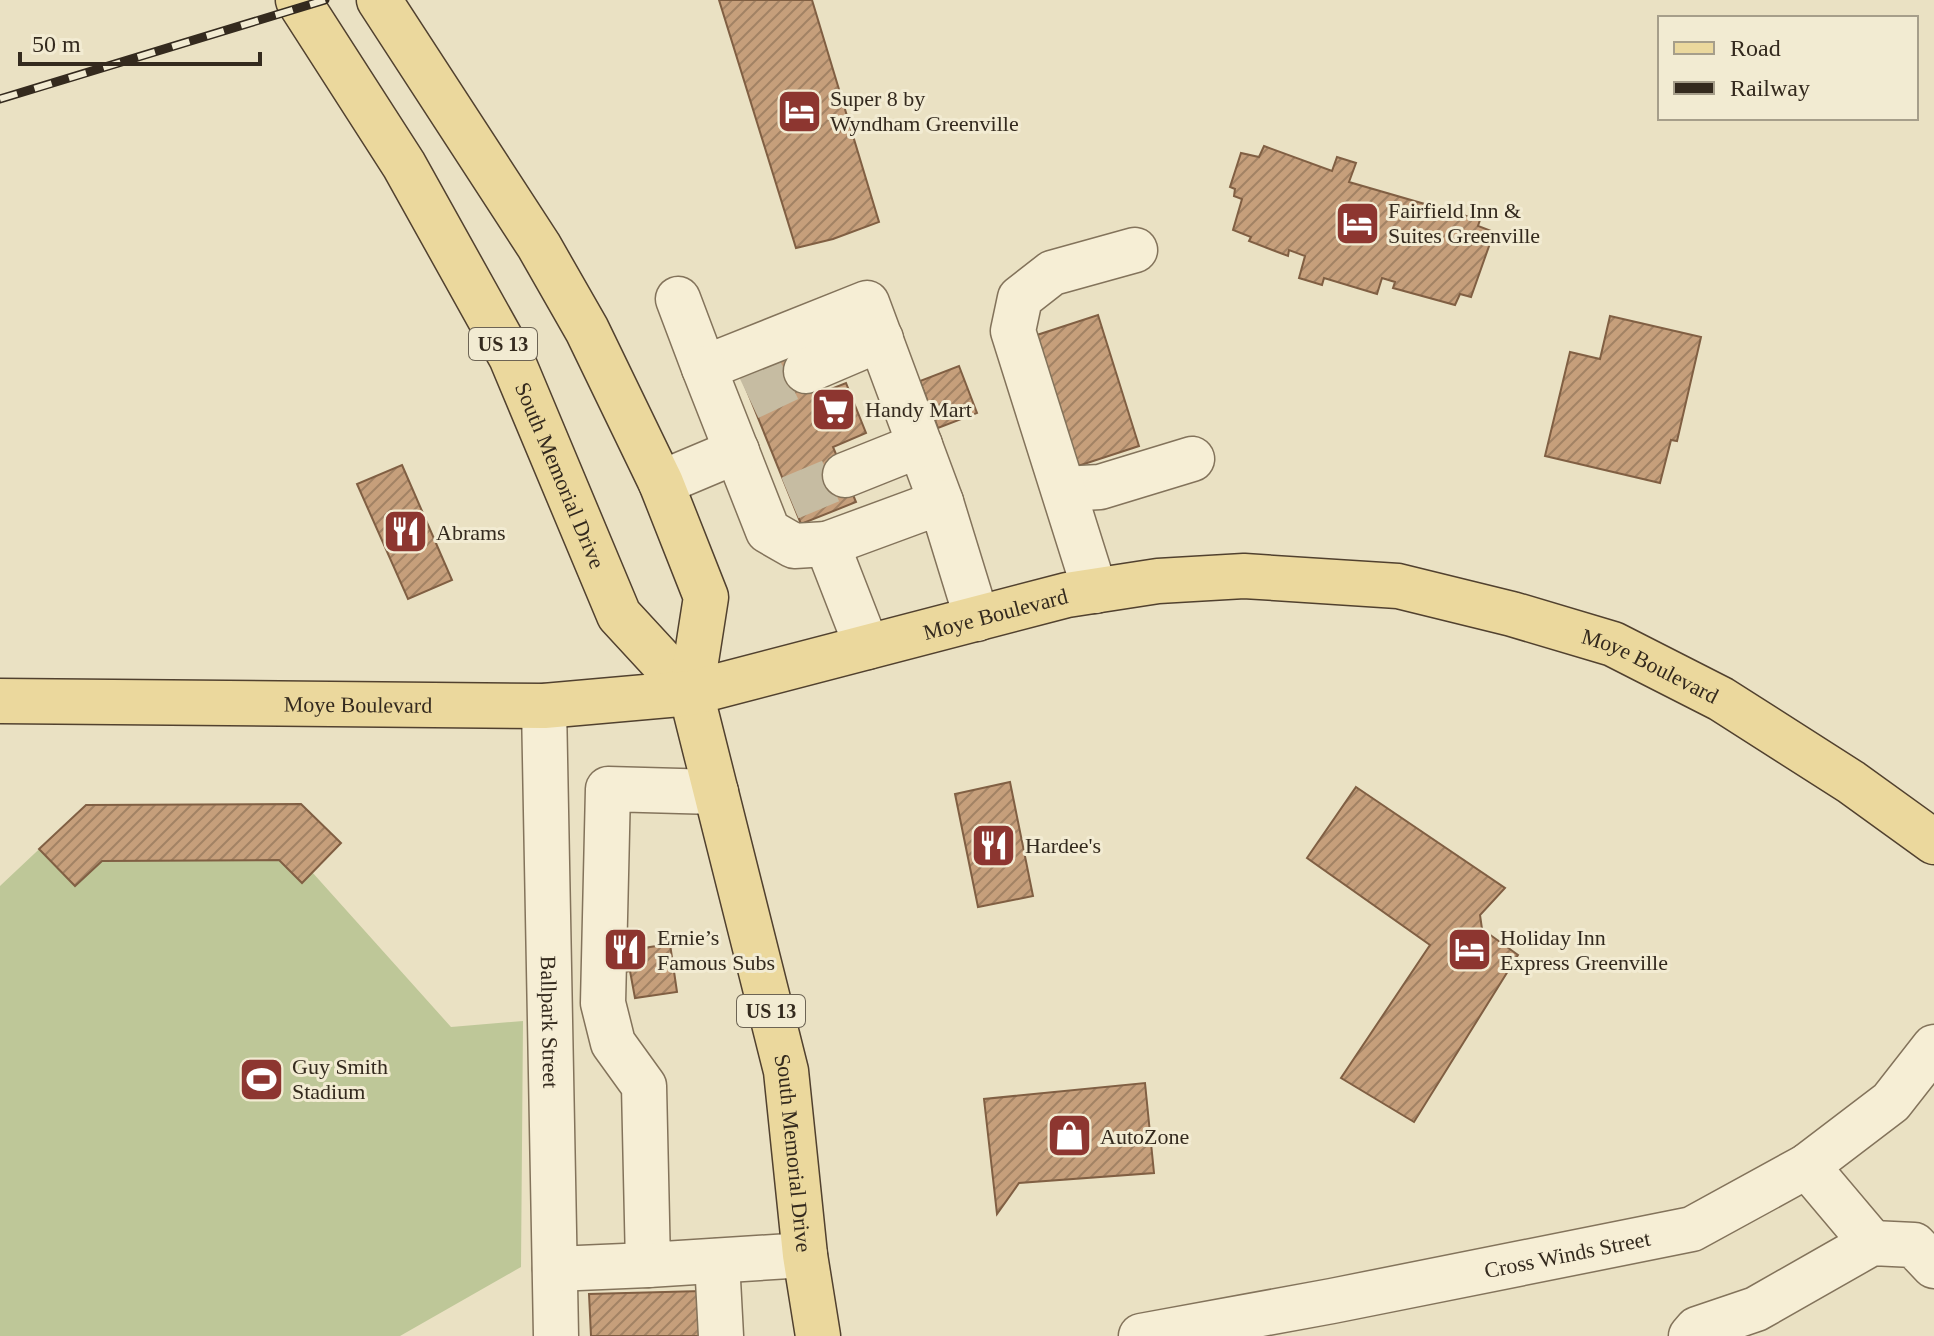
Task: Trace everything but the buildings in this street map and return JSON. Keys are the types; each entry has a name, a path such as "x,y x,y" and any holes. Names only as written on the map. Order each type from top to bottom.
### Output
{"main road":[{"name":"South Memorial Drive","path":"298,0 404,165 511,357 619,615 691,693"},
{"name":"South Memorial Drive","path":"379,0 539,246 587,330 661,483 706,597 691,693 786,1071 805,1255 818,1336"},
{"name":"Moye Boulevard","path":"0,701 544,706 691,693 1067,595 1158,581 1244,576 1398,586 1512,614 1613,644 1721,699 1851,782 1934,842"}],"street":[{"path":"1095,591 1013,331 1020,298 1052,273 1135,250"},
{"path":"678,299 704,368 735,404 737,451 775,503 768,531 794,546 827,544 941,502"},
{"path":"704,368 867,303 941,502 977,619"},
{"path":"806,371 881,339"},
{"path":"845,475 920,445"},
{"path":"661,483 737,451"},
{"path":"1064,489 1100,487 1192,459"},
{"path":"827,544 867,647"},
{"name":"Ballpark Street","path":"544,706 556,1336"},
{"path":"545,778 608,789 716,792"},
{"path":"608,789 603,1003 613,1043 644,1086 648,1265"},
{"name":"Cross Winds Street","path":"1141,1336 1692,1229 1807,1166 1891,1102 1934,1047"},
{"path":"1807,1166 1872,1243"},
{"path":"1691,1336 1697,1329 1759,1322 1872,1243 1914,1245 1934,1266"},
{"path":"555,1269 805,1255"},
{"path":"717,1261 721,1336"}],"green space":[{"name":"Guy Smith Stadium","path":"301,804 341,843 312,872 451,1027 523,1021 521,1267 400,1336 0,1336 0,886 86,805"}],"tunnel":[{"path":"749,398 806,371"},
{"path":"790,498 845,475"}],"railway":[{"path":"0,99 325,0"}],"place":[{"name":"Super 8 by Wyndham Greenville","path":"799,111"},
{"name":"Fairfield Inn & Suites Greenville","path":"1357,223"},
{"name":"Handy Mart","path":"834,409"},
{"name":"Abrams","path":"405,532"},
{"name":"Hardee's","path":"994,845"},
{"name":"Ernie’s Famous Subs","path":"626,950"},
{"name":"Holiday Inn Express Greenville","path":"1469,950"},
{"name":"Guy Smith Stadium","path":"261,1079"},
{"name":"AutoZone","path":"1069,1136"}]}
